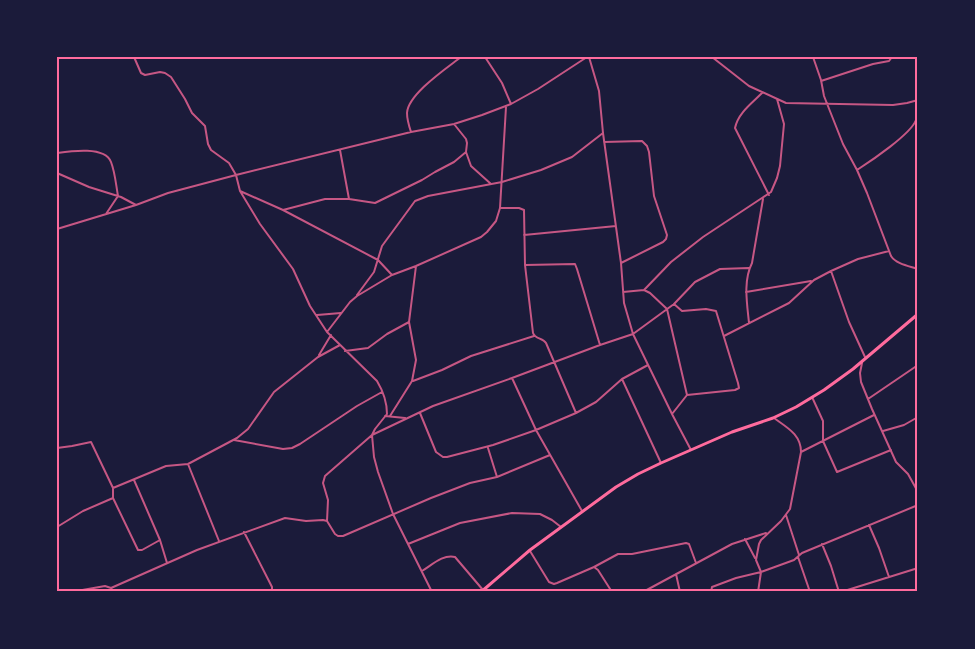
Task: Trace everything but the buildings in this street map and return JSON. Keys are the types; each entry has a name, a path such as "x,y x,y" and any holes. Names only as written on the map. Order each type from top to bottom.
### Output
{"main road":[{"path":"482,591 530,550 616,487 661,463 732,432 773,418 812,397 864,359 916,316"}],"street":[{"path":"134,57 144,75 160,72 171,77 192,113 205,126 211,150 229,164 237,175 240,191 265,231 293,269 310,306 327,332 377,381 387,408 387,414 372,435 378,472 393,514 432,592"},
{"path":"411,132 407,111 415,97 431,80 461,57"},
{"path":"485,57 505,89 511,104"},
{"path":"57,229 136,206 168,193 411,132 454,124 506,107 538,89 580,59 588,57 598,88 621,263 624,303 633,334 691,450"},
{"path":"712,57 742,81 763,93 794,104 893,105 918,100 918,114 913,126 883,153 857,170"},
{"path":"813,57 843,144 857,170 893,260 918,269"},
{"path":"821,81 889,61 892,57"},
{"path":"763,93 741,114 735,128 769,195"},
{"path":"644,290 671,262 703,237 769,195 780,166 783,135 783,121 777,99"},
{"path":"357,296 392,275 481,237 496,221 500,208 506,107"},
{"path":"454,124 466,139 466,152 474,170 491,184"},
{"path":"327,332 374,272 382,246 415,201 428,196 502,182 541,170 572,157 603,133"},
{"path":"604,142 642,141 647,146 654,196 667,235 663,242 621,263"},
{"path":"340,150 349,199"},
{"path":"57,153 81,151 106,155 111,162 118,196 105,215"},
{"path":"283,210 326,199 375,202 422,180 454,162 466,152"},
{"path":"57,173 89,187 118,196 136,206"},
{"path":"240,191 283,210 378,260 392,275"},
{"path":"749,323 746,292 763,198"},
{"path":"500,208 519,207 524,210 525,265 534,336"},
{"path":"524,235 616,226"},
{"path":"724,336 789,303 814,280 831,271 858,259 889,251"},
{"path":"525,265 575,264 600,345"},
{"path":"390,416 412,381 416,360 409,322 416,266"},
{"path":"550,455 497,477 470,483 343,536 335,534 327,521 328,500 323,483 325,476 372,435 433,406 633,334 674,304 692,284 723,268 749,268"},
{"path":"831,271 864,359 860,377 868,399 896,462 908,474 918,492"},
{"path":"746,292 814,280"},
{"path":"623,292 644,290 667,309 687,395"},
{"path":"672,414 687,395 738,388 715,310 682,311 674,304"},
{"path":"316,315 341,313"},
{"path":"916,316 918,322"},
{"path":"345,351 368,348 409,322"},
{"path":"318,357 331,335"},
{"path":"412,381 471,356 534,336 546,343 576,413"},
{"path":"113,488 166,466 188,464 234,440 248,429 274,392 318,357 340,345"},
{"path":"420,413 435,452 447,457 488,447 576,413 596,402 622,379 648,365"},
{"path":"868,399 918,365"},
{"path":"512,378 536,430 582,512"},
{"path":"622,379 661,463"},
{"path":"234,440 283,449 292,448 382,392"},
{"path":"812,397 823,421 823,441 838,473 891,450"},
{"path":"801,452 875,414"},
{"path":"385,416 408,418"},
{"path":"883,431 918,417"},
{"path":"756,560 761,540 790,509 801,452 801,444 793,431 773,418"},
{"path":"57,448 91,442 113,488 113,498 138,550 160,540"},
{"path":"488,447 497,477"},
{"path":"188,464 219,541"},
{"path":"134,480 160,540 166,563"},
{"path":"57,527 82,511 113,498"},
{"path":"711,592 712,587 794,560 822,544 918,505"},
{"path":"408,544 460,524 512,513 540,514 561,527"},
{"path":"786,514 809,591 800,592"},
{"path":"71,592 105,586 112,590 166,563 219,541 285,519 327,521"},
{"path":"869,525 889,577"},
{"path":"244,532 272,587 272,592"},
{"path":"643,592 732,544 769,532"},
{"path":"745,539 761,572 758,592"},
{"path":"530,550 549,582 554,584 618,554 632,554 686,543 689,544 696,563"},
{"path":"822,544 840,592 918,568"},
{"path":"422,571 452,556 482,591"},
{"path":"594,567 597,568 612,592"},
{"path":"676,574 680,592"}]}
